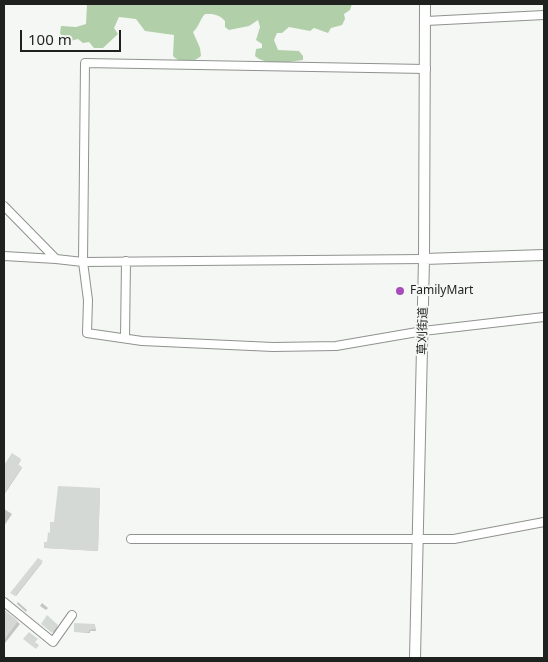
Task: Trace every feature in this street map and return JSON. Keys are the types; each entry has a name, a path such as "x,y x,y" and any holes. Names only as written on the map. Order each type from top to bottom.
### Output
{"street":[{"name":"草刈街道","path":"415,658 423,331 426,4"},
{"path":"426,21 544,15"},
{"path":"426,69 142,62 86,63 83,262 88,300 87,333 124,338 273,347 336,346 423,331 544,317"},
{"path":"4,206 56,259"},
{"path":"4,256 83,262 424,259 544,255"},
{"path":"124,338 126,261"},
{"path":"131,539 454,539 544,522"},
{"path":"4,602 53,642 72,615"}],"green space":[{"path":"87,4 352,4 350,10 344,14 345,19 342,25 331,28 328,33 314,28 310,31 289,27 282,33 277,33 274,40 278,50 299,51 303,56 303,60 271,62 255,56 256,49 262,48 262,44 256,40 260,27 258,20 249,26 229,30 225,27 223,19 211,14 205,14 193,32 200,48 201,56 191,61 179,60 173,56 174,35 145,31 136,19 119,17 114,28 118,34 103,48 94,48 89,42 83,43 78,39 66,42 60,33 61,26 76,27 86,24"}],"building":[{"path":"12,453 21,459 18,464 22,467 4,494 4,465"},
{"path":"58,486 100,488 98,551 44,548 48,532 50,533 50,522 54,522"},
{"path":"38,558 43,561 15,596 10,593"},
{"path":"6,611 18,621 4,640 4,614"},
{"path":"47,615 58,625 52,633 41,624"},
{"path":"74,623 95,624 95,629 89,630 89,632 74,632"},
{"path":"29,632 38,639 35,642 39,645 36,649 23,639"}],"place":[{"name":"FamilyMart","path":"400,291"}]}
